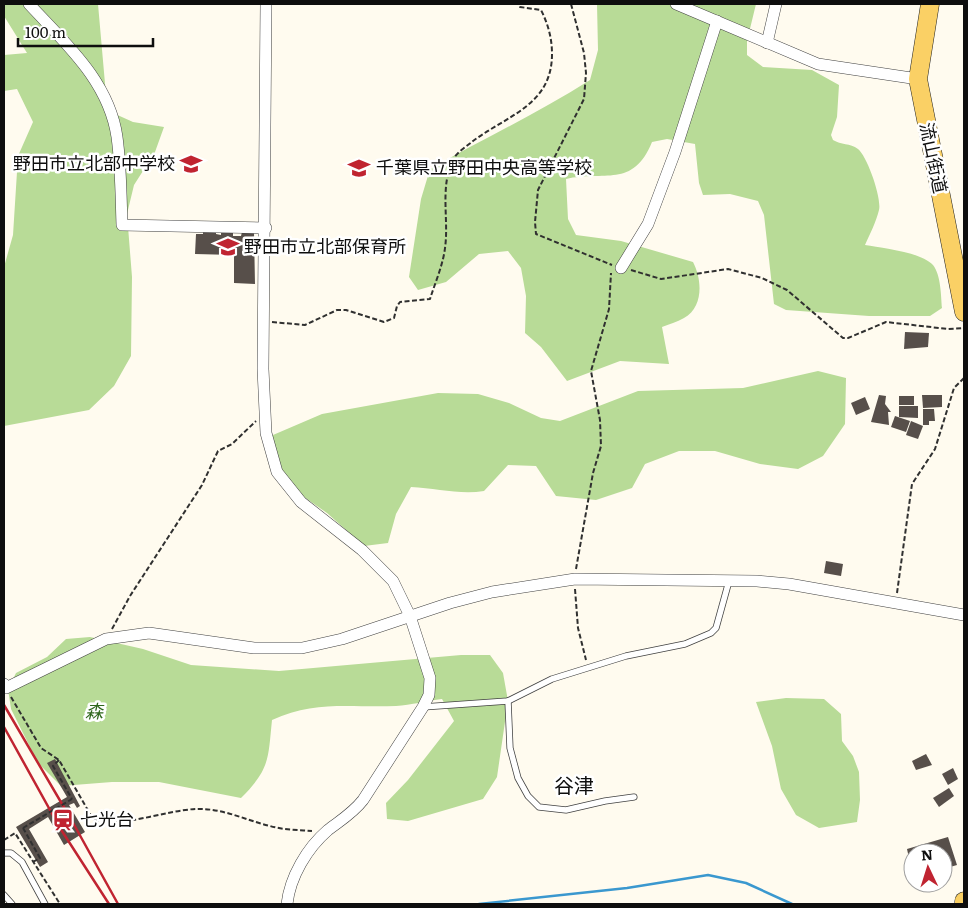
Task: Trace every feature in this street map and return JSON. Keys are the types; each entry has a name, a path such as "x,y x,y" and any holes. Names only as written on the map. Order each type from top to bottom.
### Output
{"main road":[{"name":"流山街道","path":"930,4 918,79 964,312"}],"street":[{"path":"29,4 81,59 97,83 110,112 117,135 122,225 266,228"},
{"path":"266,4 264,413 270,451 277,472 301,502 377,564 393,581 410,616 430,678 429,695 423,707 355,811 327,831 295,874 290,883 287,904"},
{"path":"676,4 818,64 918,79"},
{"path":"767,43 776,4"},
{"path":"622,268 648,224 675,152 717,21"},
{"path":"5,686 106,639 149,633 238,647 278,650 302,648 342,639 410,616 492,592 575,579 729,581 789,584 964,615"}],"lane":[{"path":"423,707 508,701 552,679 635,654 685,644 711,633 716,628 729,581"},
{"path":"508,701 510,748 518,778 528,796 539,808 566,810 605,801 634,798"},
{"path":"4,853 18,856 45,904"},
{"path":"4,895 12,904"}],"path":[{"path":"264,321 305,325 337,310 346,310 384,322 394,318 396,306 400,302 430,299 445,249 445,182 452,160 488,130 534,100 547,85 552,69 552,43 546,20 541,10 520,7 520,4"},
{"path":"571,4 584,53 586,73 584,99 538,190 535,222 536,234 612,266 609,309 591,371 600,420 601,446 593,473 575,579 578,628 588,669"},
{"path":"622,268 661,279 728,269 762,278 787,290 843,338 848,338 886,322 948,329 964,328"},
{"path":"896,602 912,484 935,448 954,388 964,378"},
{"path":"106,639 130,596 180,523 218,452 232,444 264,413"},
{"path":"5,686 41,748 59,760 90,814 99,821 140,818 197,809 238,815 270,826 327,831"},
{"path":"33,862 40,858 23,828 72,799 53,766 59,760"},
{"path":"4,840 15,833 60,904"}],"green space":[{"path":"4,4 98,4 106,95 113,113 133,122 164,127 155,152 134,185 127,214 132,277 131,356 114,386 89,410 4,426 4,267 13,235 18,156 33,122 17,89 4,91 4,55 27,53 4,16"},
{"path":"597,4 756,4 747,41 747,55 763,67 812,70 839,85 837,117 831,135 833,140 855,147 862,153 878,196 879,210 865,245 911,254 933,265 939,280 942,308 930,316 869,316 786,310 774,304 764,215 758,201 730,194 703,195 699,183 695,144 667,139 652,142 644,157 636,166 626,172 616,175 566,179 568,219 576,235 621,241 693,262 699,284 698,300 695,307 684,318 662,327 669,364 620,361 567,381 541,347 525,333 526,296 521,268 508,251 479,254 446,282 418,290 409,277 421,199 430,169 590,80 598,50"},
{"path":"818,371 846,378 845,424 823,456 798,469 760,464 715,451 679,451 645,464 632,488 596,500 556,496 536,466 508,465 484,491 457,492 411,487 396,514 388,543 364,546 327,513 281,481 273,470 273,435 322,414 438,393 478,394 509,403 541,418 560,421 638,391 743,388"},
{"name":"森","path":"90,637 143,649 191,665 279,671 461,655 490,655 503,673 508,701 497,777 483,799 408,821 387,819 386,803 408,780 454,721 442,699 396,706 318,707 272,720 266,763 258,779 241,798 159,782 112,782 61,786 38,763 11,709 8,689 16,673 47,657 66,639"},
{"path":"786,698 824,699 841,714 842,741 853,756 859,772 860,800 857,822 819,828 796,815 781,789 772,746 756,702"}],"building":[{"path":"203,231 216,232 216,234 221,235 221,232 233,232 233,236 241,236 242,232 254,233 255,284 234,283 234,255 195,254 196,234 203,234"},
{"path":"905,332 929,333 928,347 904,349"},
{"path":"879,395 886,396 885,404 891,412 888,412 889,425 871,422"},
{"path":"922,395 942,395 942,407 923,408"},
{"path":"899,396 914,396 914,405 899,405"},
{"path":"865,397 870,409 856,415 851,403"},
{"path":"899,406 918,406 918,418 899,417"},
{"path":"923,409 934,409 935,421 929,421 929,425 923,425"},
{"path":"895,416 910,421 906,432 891,427"},
{"path":"911,421 923,426 918,439 906,435"},
{"path":"826,561 843,564 841,576 824,573"},
{"path":"926,754 932,765 916,770 912,761"},
{"path":"55,759 80,806 77,808 74,803 69,805 85,832 64,845 48,817 29,829 48,862 40,867 16,827 67,797 47,763"},
{"path":"953,768 958,779 948,785 942,774"},
{"path":"949,788 954,796 939,807 933,798"},
{"path":"948,837 950,843 928,843"},
{"path":"953,853 957,865 953,866"}],"waterway":[{"path":"479,904 627,888 708,875 746,883 792,904"}],"railway":[{"path":"4,705 118,904"},
{"path":"4,727 60,828 109,904"}],"place":[{"name":"野田市立北部中学校","path":"191,164"},
{"name":"千葉県立野田中央高等学校","path":"359,168"},
{"name":"野田市立北部保育所","path":"228,247"},
{"name":"七光台","path":"63,820"}],"district":[{"name":"谷津","path":"574,786"}]}
